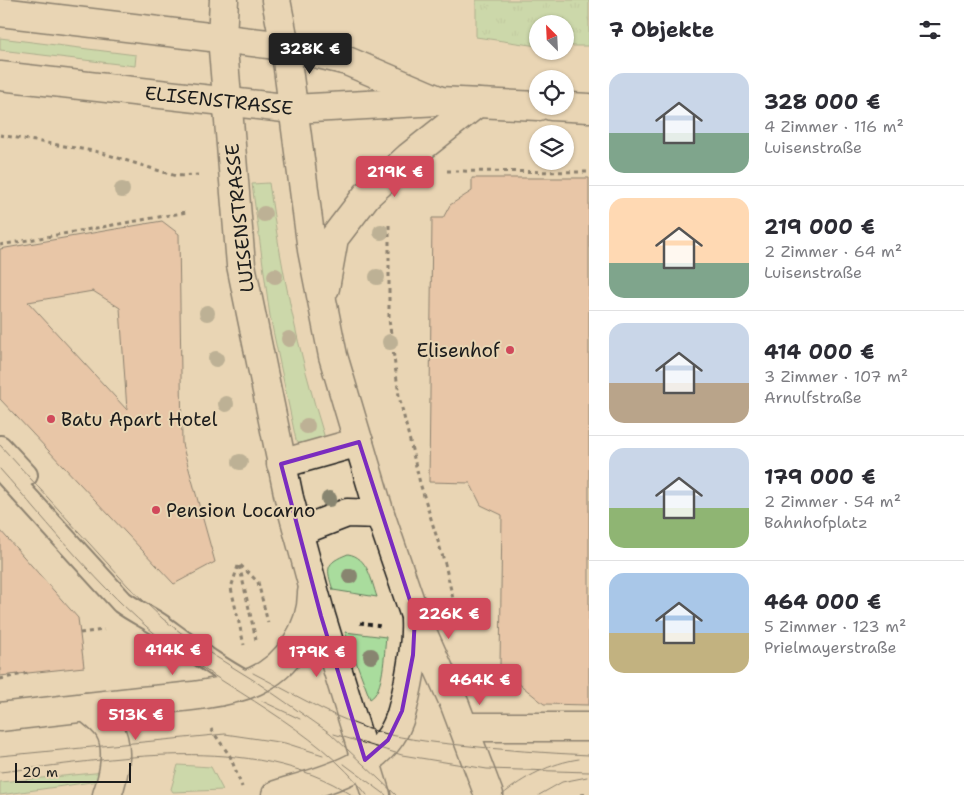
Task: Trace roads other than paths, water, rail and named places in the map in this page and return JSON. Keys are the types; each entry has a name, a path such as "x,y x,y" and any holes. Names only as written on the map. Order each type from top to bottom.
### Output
{"street":[{"name":"LUISENSTRASSE","path":"224,0 222,37 241,265 281,464 298,532 376,795"},
{"path":"276,0 285,46 312,250 333,356 380,514 415,616 464,727 489,795"},
{"name":"ELISENSTRASSE","path":"0,12 285,46 346,61 439,101"},
{"name":"ELISENSTRASSE","path":"0,76 293,108 439,101 529,106"},
{"path":"322,302 334,238 367,195 409,157 477,103"},
{"path":"574,107 589,108"},
{"path":"281,464 359,442"},
{"path":"298,532 347,513 380,514"},
{"path":"0,718 183,697 248,684 261,678 276,667 302,635 311,614 312,584"},
{"path":"276,795 334,775 365,760 388,740 402,712 414,655 415,616"},
{"path":"86,707 109,728 114,743 114,760 107,795"},
{"path":"464,727 589,727"}],"lane":[{"path":"0,447 144,603 159,625"},
{"path":"0,468 122,602 141,616 159,625 193,651 248,684"}],"tram line":[{"path":"0,445 128,586 163,619 197,645 255,681 330,733 396,795"},
{"path":"0,469 96,578 137,618 185,656 269,710 323,749 367,795"},
{"path":"253,673 337,716 366,728 400,737 476,747 589,755"},
{"path":"262,701 300,719"},
{"path":"0,756 225,734 285,743 323,755"},
{"path":"334,734 402,755 487,769 589,772"},
{"path":"0,772 134,757 226,756 270,762 313,775 352,795"},
{"path":"502,795 519,782 548,767 579,759"},
{"path":"344,764 386,795"},
{"path":"539,795 562,782 587,777"}],"place":[{"name":"Elisenhof","path":"510,350"},
{"name":"Batu Apart Hotel","path":"51,419"},
{"name":"Pension Locarno","path":"156,510"}]}
